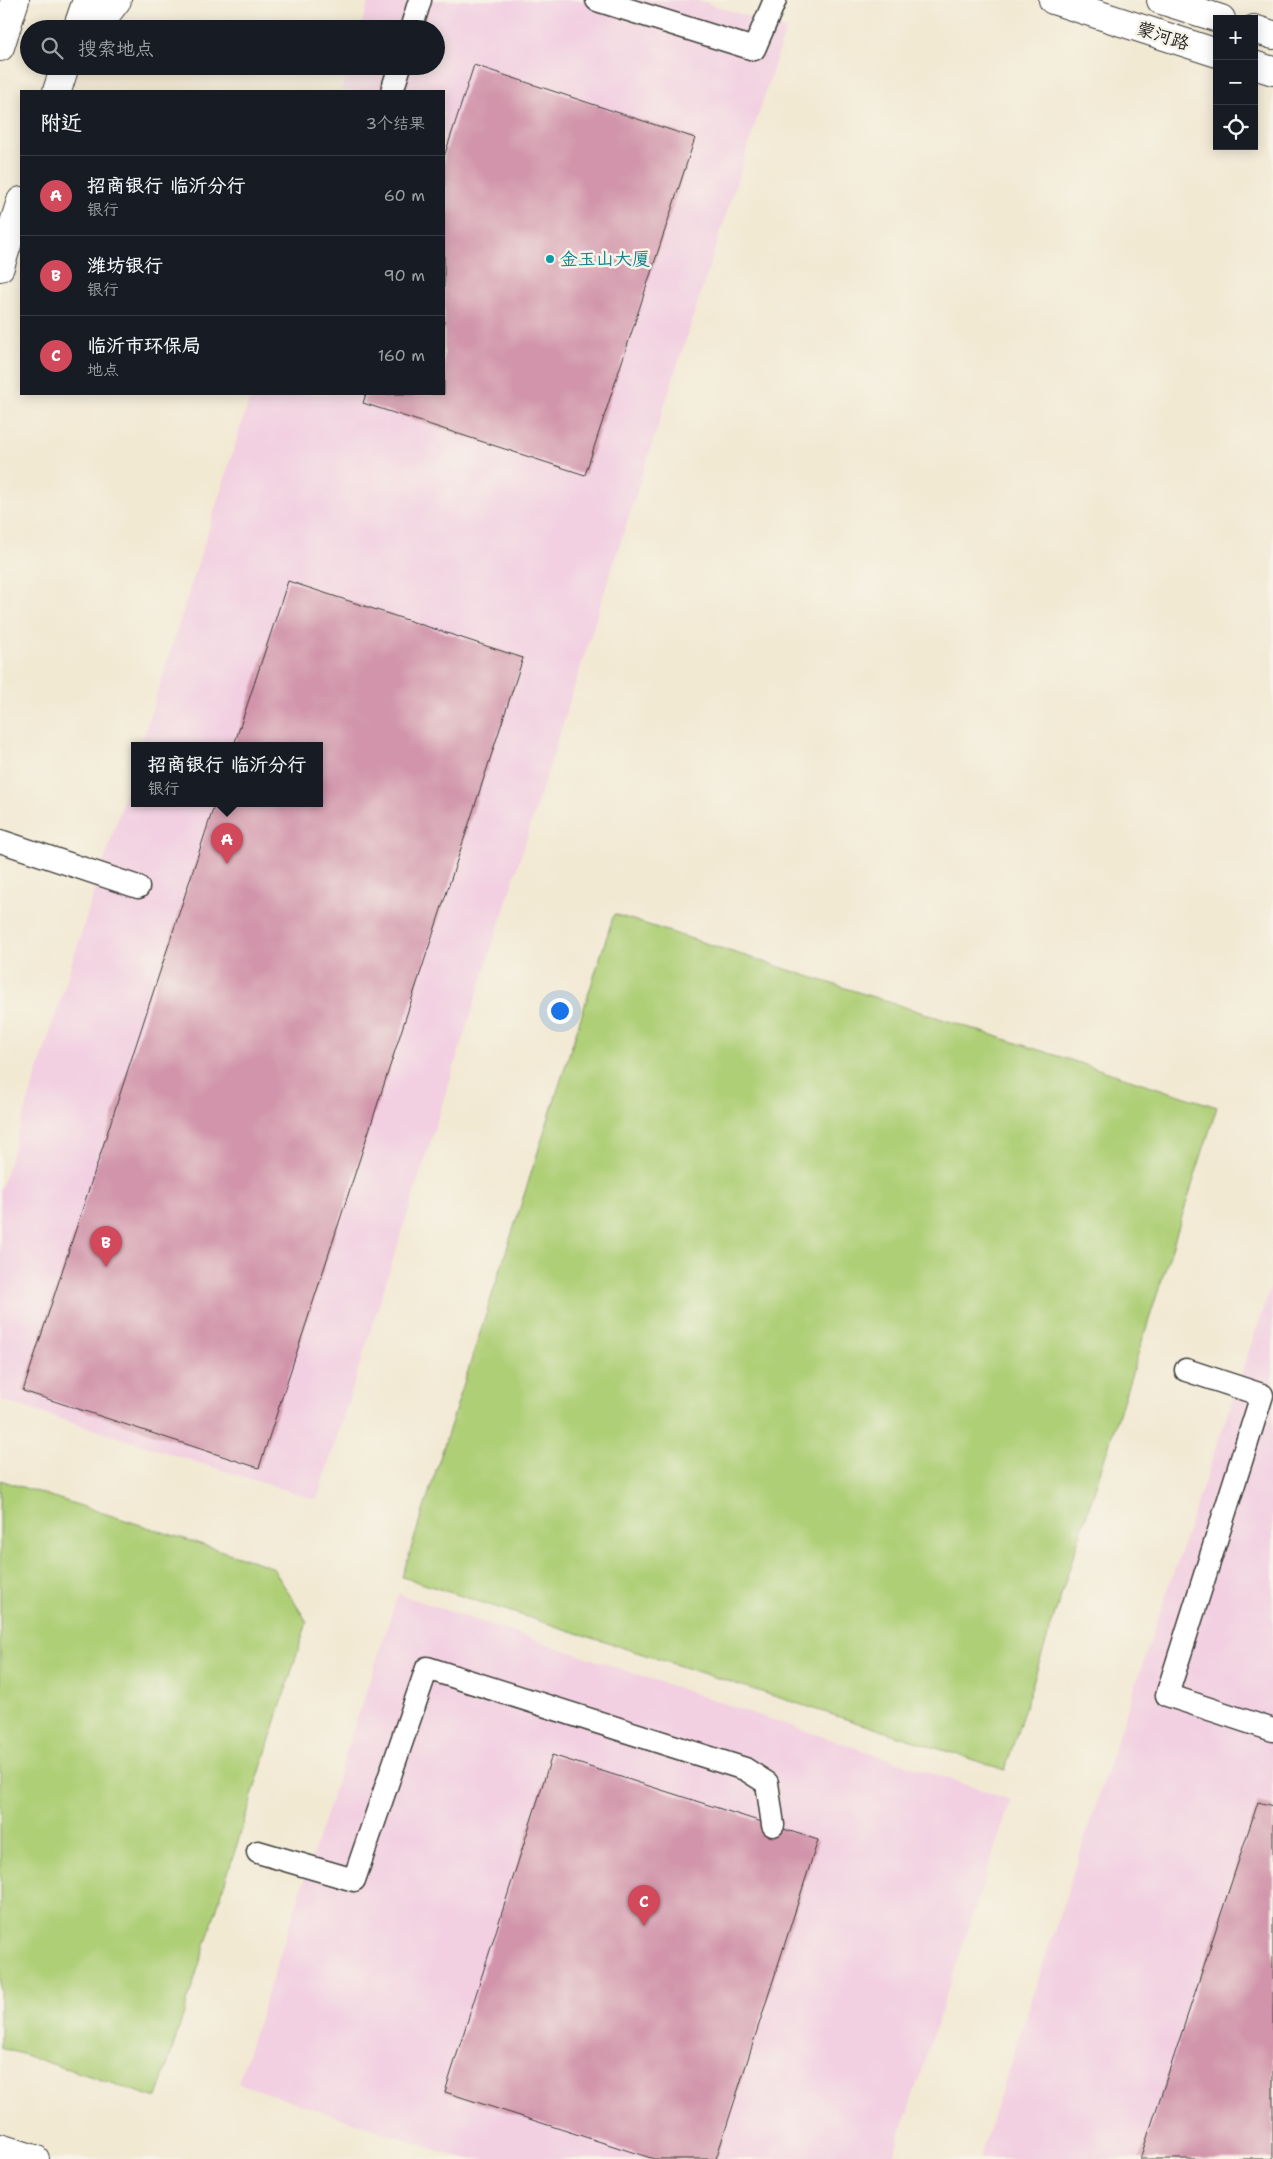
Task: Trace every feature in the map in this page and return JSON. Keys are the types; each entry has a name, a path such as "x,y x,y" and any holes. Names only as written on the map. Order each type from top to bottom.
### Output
{"street":[{"path":"0,24 2,0"},
{"path":"0,47 15,0"},
{"path":"80,20 87,0"},
{"path":"102,20 117,0"},
{"name":"蒙河路","path":"1053,0 1213,52"},
{"name":"蒙河路","path":"1161,0 1213,16"},
{"path":"1258,30 1273,35"},
{"path":"1258,66 1273,71"},
{"path":"0,267 20,204"},
{"path":"0,2148 35,2159"}],"lane":[{"path":"414,20 420,0"},
{"path":"597,0 754,48 775,0"},
{"path":"392,90 397,75"},
{"path":"0,841 138,887"},
{"path":"1186,1370 1262,1395 1167,1695 1273,1730"},
{"path":"258,1852 354,1880 427,1668 745,1769 767,1783 773,1825"}],"shaded area":[{"path":"369,0 698,0 786,29 609,578 317,1500 0,1400 0,1191 131,776 131,807 323,807 323,742 142,742 251,395 445,395 445,90 341,90 346,75 445,75 445,20 363,20"},
{"path":"1273,1280 1273,2159 979,2159 1124,1719"},
{"path":"398,1594 1011,1800 892,2159 463,2159 238,2083"}],"green space":[{"path":"614,914 1217,1107 1005,1770 402,1577"},
{"path":"0,1480 272,1567 307,1622 157,2098 0,2047"}],"building":[{"name":"金玉山大厦","path":"474,65 695,138 585,475 363,403 366,395 445,395 445,154"},
{"path":"288,581 523,658 259,1468 23,1391 214,807 323,807 323,742 235,742"},
{"path":"552,1755 818,1840 716,2159 654,2159 445,2092"},
{"path":"1258,1802 1273,1806 1273,2159 1140,2159"}],"place":[{"name":"金玉山大厦","path":"550,259"},
{"name":"招商银行 临沂分行","path":"227,864"},
{"name":"潍坊银行","path":"106,1267"},
{"name":"临沂市环保局","path":"644,1926"}]}
